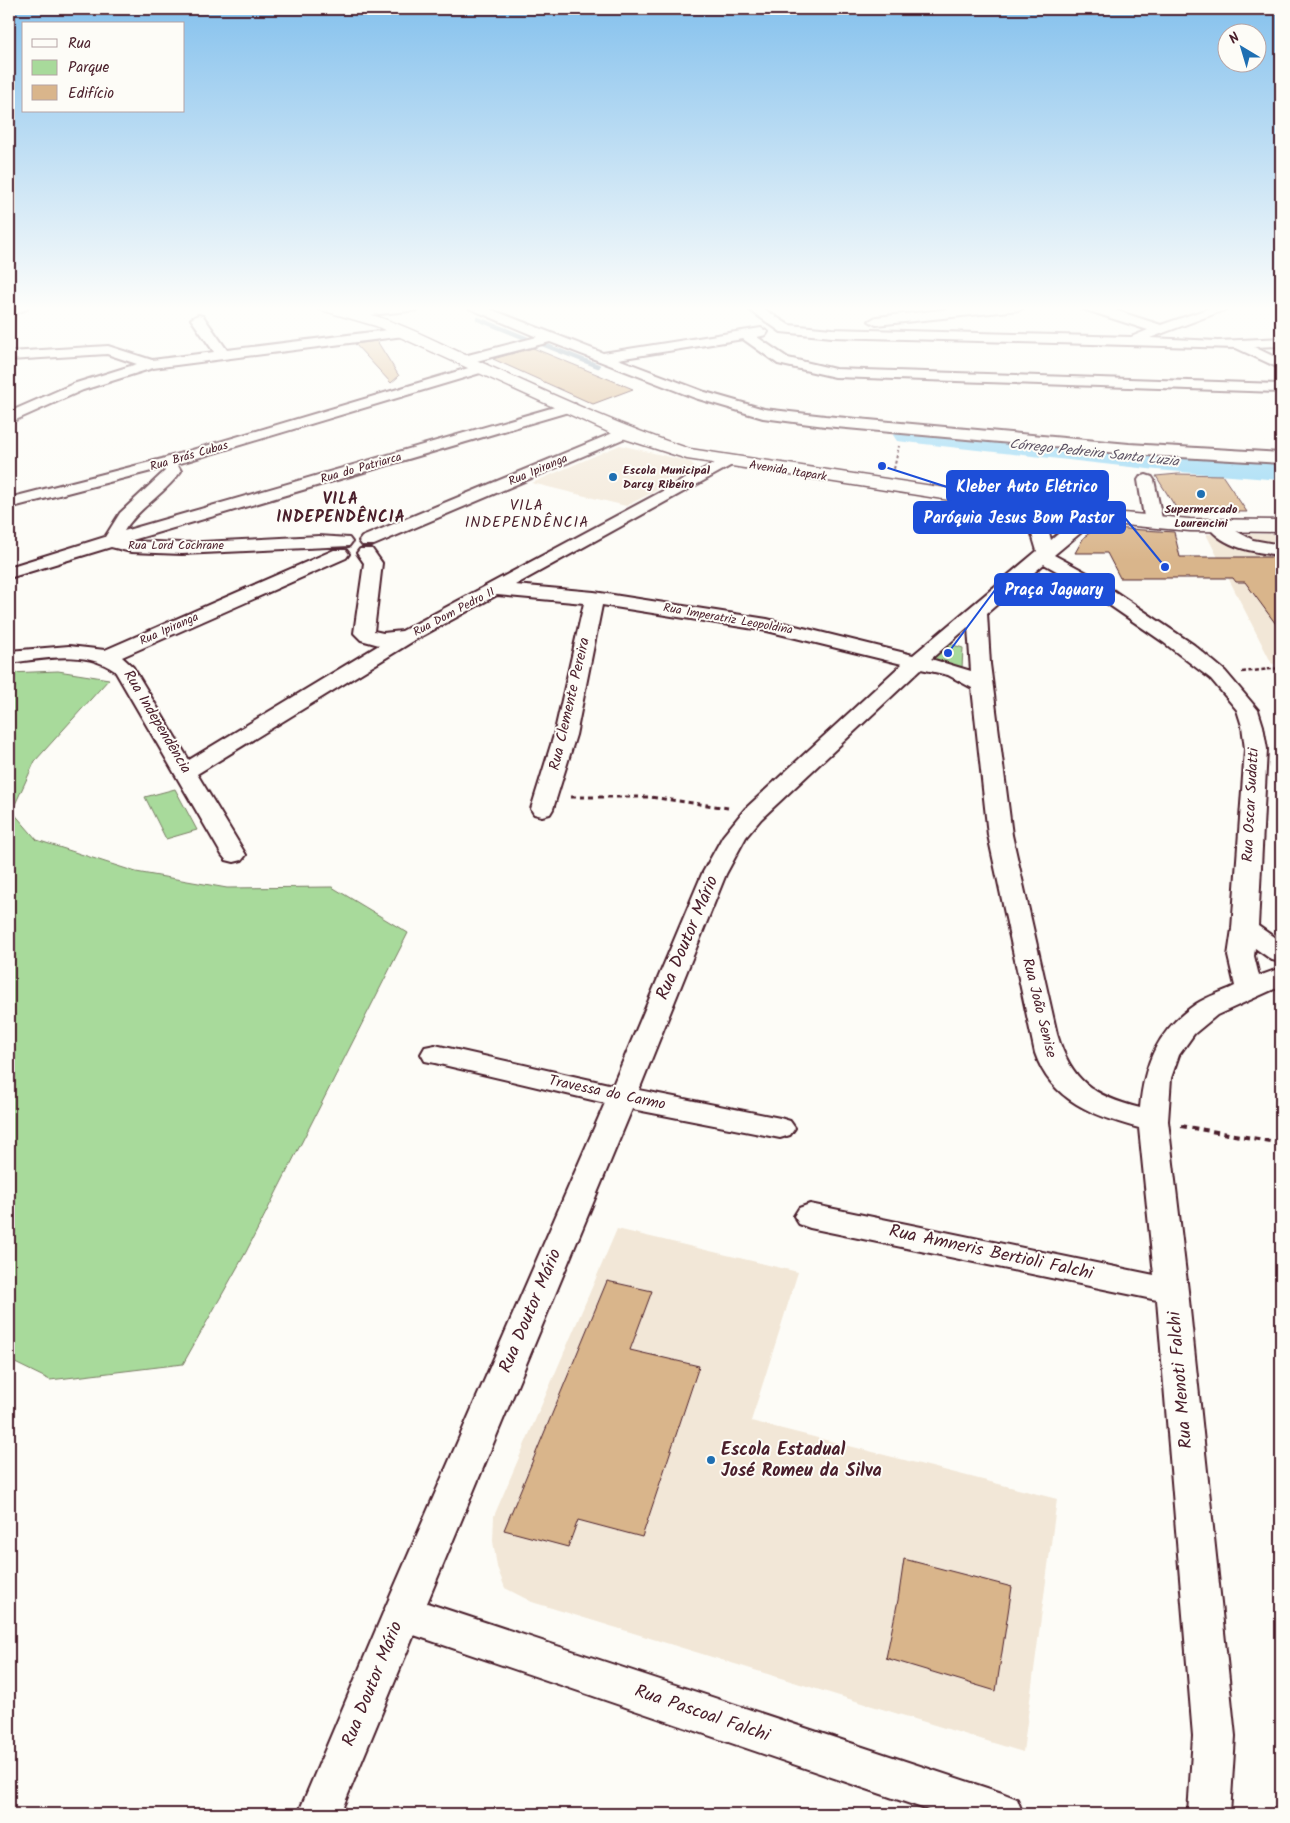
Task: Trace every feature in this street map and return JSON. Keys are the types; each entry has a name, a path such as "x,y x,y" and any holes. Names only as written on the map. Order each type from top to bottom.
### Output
{"main road":[{"name":"Avenida Itapark","path":"534,391 625,433 668,449 726,462 1090,516 1154,523 1281,526"}],"street":[{"path":"9,418 69,391"},
{"name":"Rua Brás Cubas","path":"9,503 168,462 405,391"},
{"path":"690,391 763,413 825,421 1129,449 1281,458"},
{"name":"Rua do Patriarca","path":"9,574 113,540 570,407"},
{"name":"Rua Ipiranga","path":"367,548 625,433"},
{"name":"Rua Lord Cochrane","path":"168,462 173,471 123,520 112,536 113,540 131,547 159,548 319,541 341,548 355,540 367,548"},
{"name":"Rua Dom Pedro II","path":"186,771 408,636 726,462"},
{"path":"1146,480 1154,523"},
{"path":"9,493 35,496"},
{"path":"1040,557 1037,521 1041,510"},
{"name":"Rua Doutor Mário","path":"319,1814 402,1613 716,872 736,835 753,814 916,661 1090,516"},
{"path":"1218,526 1230,537 1242,544 1281,550"},
{"name":"Rua Ipiranga","path":"108,656 341,548"},
{"path":"367,548 373,563 364,633 368,637 379,640 408,636"},
{"name":"Rua Oscar Sudatti","path":"1040,557 1086,574 1217,674 1245,706 1253,729 1255,742 1245,930 1241,956 1249,990"},
{"name":"Rua Imperatriz Leopoldina","path":"497,589 594,598 767,625 955,672 981,674"},
{"name":"Rua Clemente Pereira","path":"544,804 565,736 594,598"},
{"name":"Rua João Senise","path":"978,611 978,644 1000,835 1043,1034 1053,1064 1068,1085 1089,1100 1116,1113 1154,1121"},
{"path":"942,638 962,636 978,644"},
{"path":"9,657 90,652 108,656"},
{"name":"Rua Independência","path":"108,656 123,666 234,855"},
{"path":"1245,930 1281,954"},
{"name":"Rua Menoti Falchi","path":"1209,1814 1214,1736 1154,1121 1158,1078 1166,1054 1184,1028 1207,1009 1281,976"},
{"name":"Travessa do Carmo","path":"435,1054 622,1097 780,1128"},
{"name":"Rua Amneris Bertioli Falchi","path":"810,1216 1172,1291"},
{"name":"Rua Pascoal Falchi","path":"402,1613 1002,1814"}],"path":[{"path":"890,486 904,427"},
{"path":"1217,674 1281,668"},
{"path":"544,804 601,796 644,796 682,799 753,814"},
{"path":"1154,1121 1281,1143"}],"shaded area":[{"name":"Escola Municipal Darcy Ribeiro","path":"620,445 691,462 696,468 692,472 626,506 532,483"},
{"path":"1206,534 1281,534 1281,663 1272,664"},
{"name":"Escola Estadual José Romeu da Silva","path":"617,1229 798,1272 751,1421 1057,1499 1023,1752 532,1602 505,1588 497,1567 493,1541 494,1516"}],"green space":[{"path":"947,643 963,648 962,668 925,658"},
{"path":"58,671 109,679 35,761 12,811 37,840 136,872 227,888 332,887 408,933 246,1252 183,1364 50,1380 9,1360 9,673"},
{"path":"175,789 197,830 166,839 145,797"}],"building":[{"path":"564,391 627,391 593,404"},
{"name":"Supermercado Lourencini","path":"1178,474 1222,475 1247,512 1178,511 1156,476"},
{"path":"1098,527 1174,532 1180,557 1281,557 1281,631 1245,582 1236,582 1233,578 1120,578 1107,553 1075,553 1084,537"},
{"path":"607,1281 652,1291 630,1350 699,1366 642,1537 578,1520 568,1547 504,1530"},
{"path":"904,1559 1012,1587 996,1691 886,1658"}],"waterway":[{"name":"Córrego Pedreira Santa Luzia","path":"907,435 1157,461 1281,471"}],"place":[{"name":"Kleber Auto Elétrico","path":"882,466"},
{"name":"Escola Municipal Darcy Ribeiro","path":"613,477"},
{"name":"Supermercado Lourencini","path":"1201,494"},
{"name":"Paróquia Jesus Bom Pastor","path":"1165,567"},
{"name":"Praça Jaguary","path":"948,653"},
{"name":"Escola Estadual José Romeu da Silva","path":"711,1460"}],"district":[{"name":"VILA INDEPENDÊNCIA","path":"341,508"},
{"name":"VILA INDEPENDÊNCIA","path":"527,514"}]}
